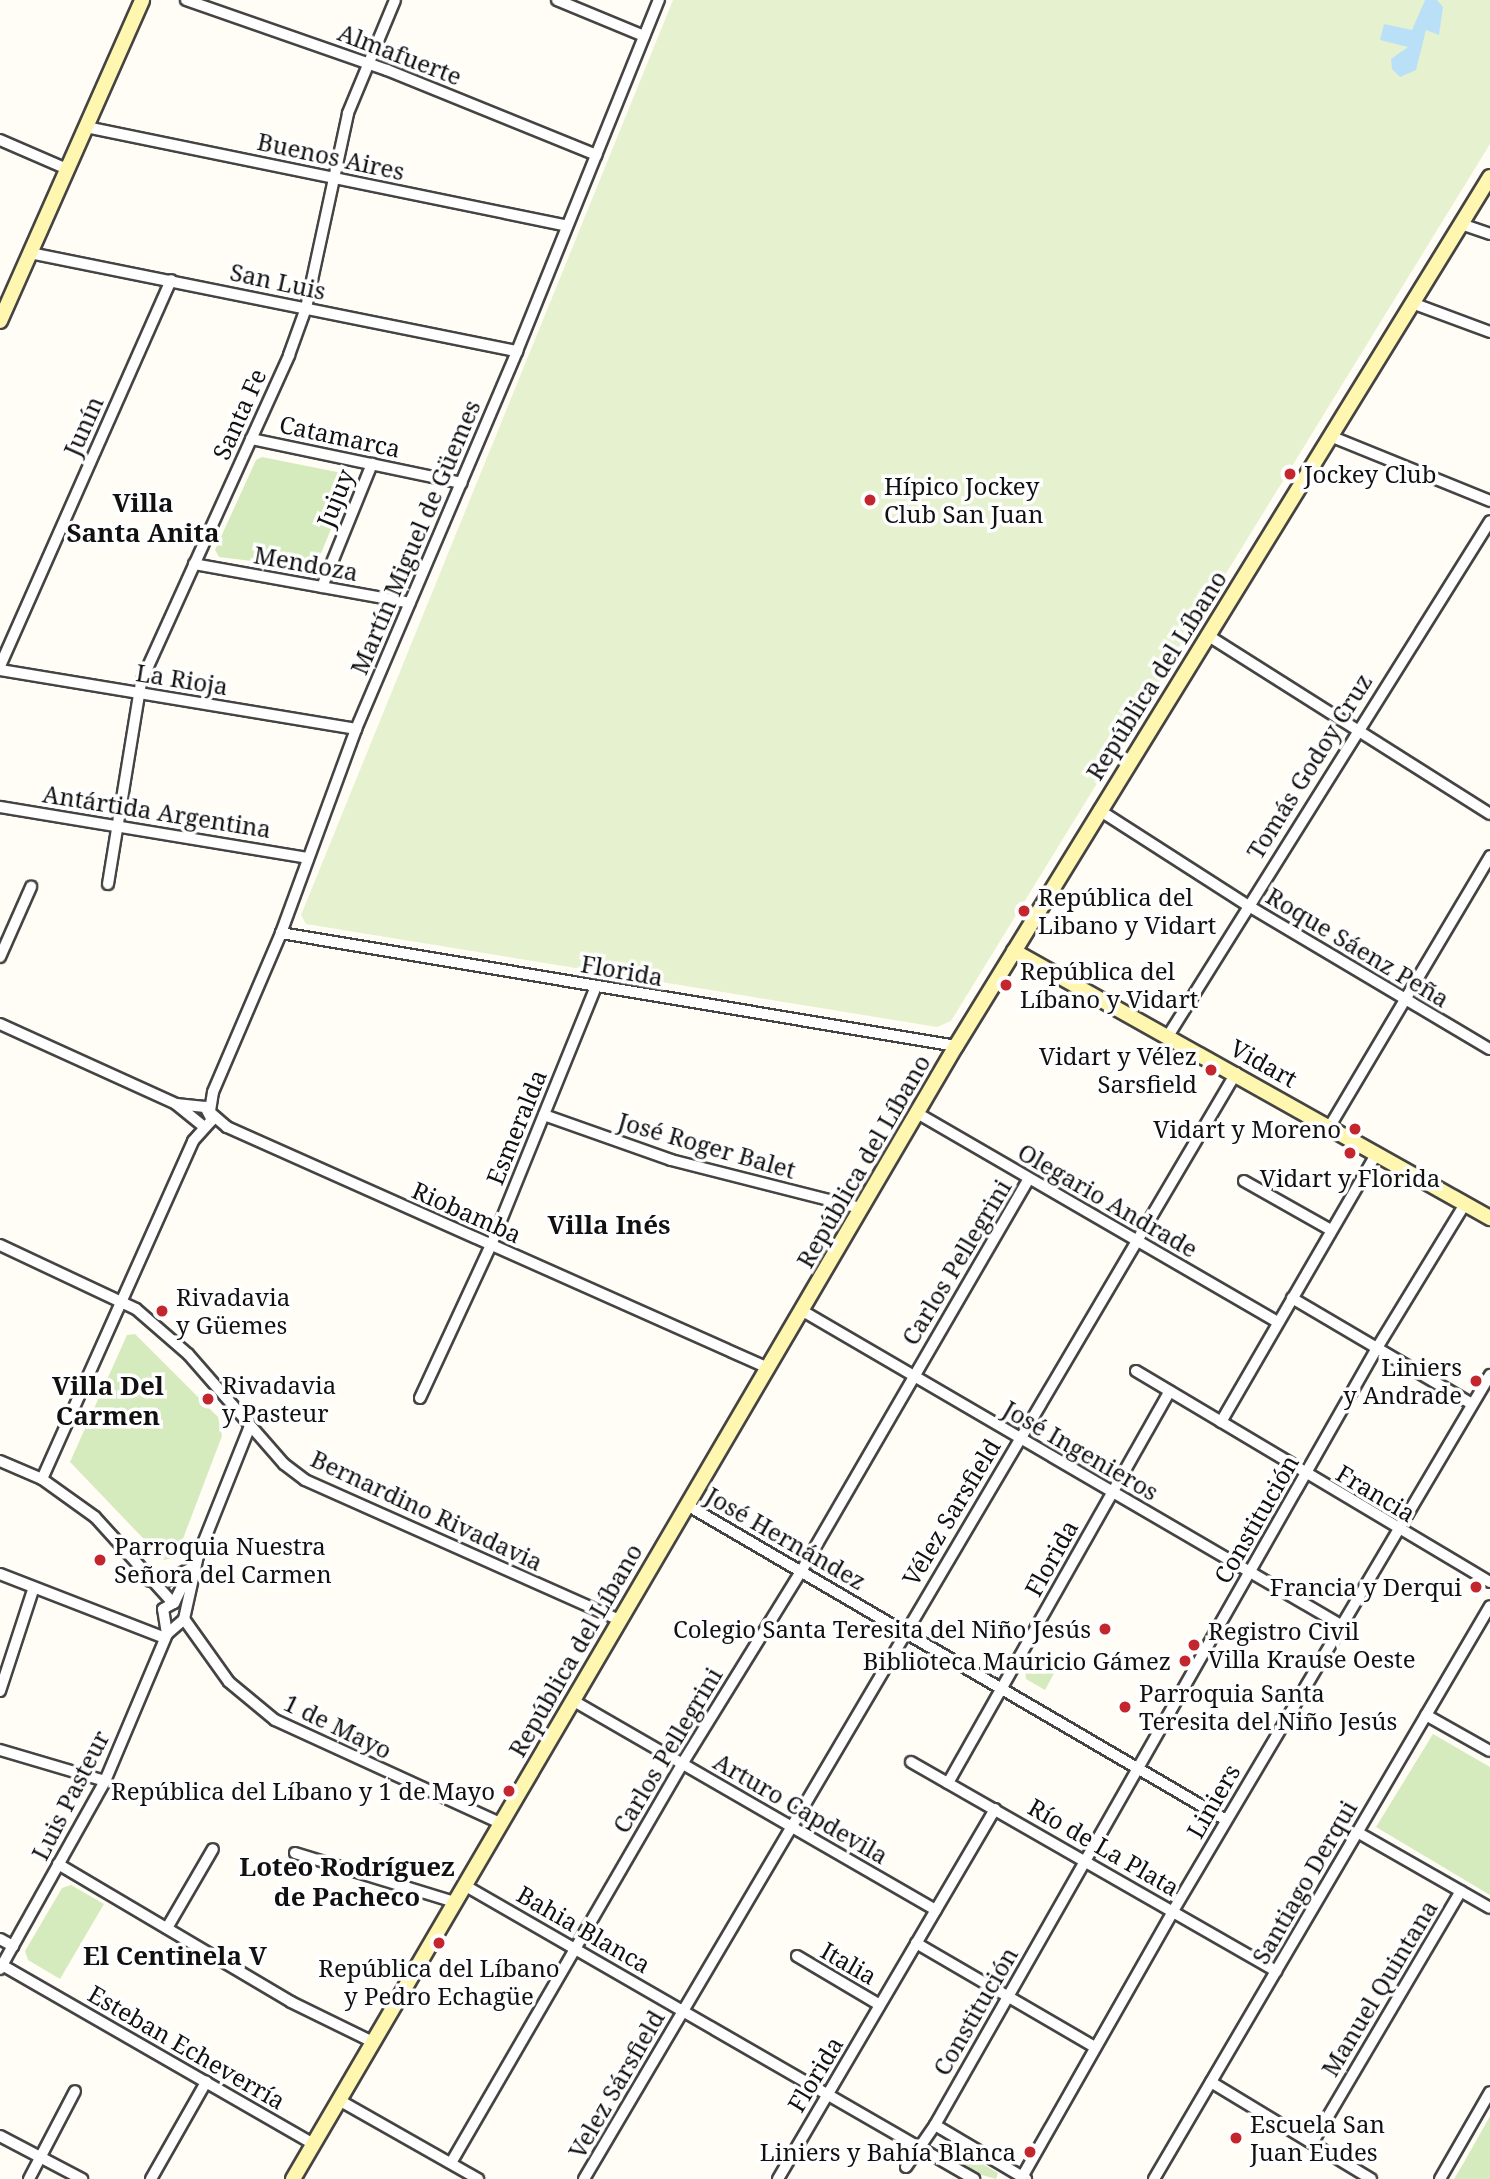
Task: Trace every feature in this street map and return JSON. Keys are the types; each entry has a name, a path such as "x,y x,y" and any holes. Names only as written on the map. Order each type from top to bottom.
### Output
{"main road":[{"path":"0,321 142,0"},
{"name":"República del Líbano","path":"293,2179 956,1046 1490,178"},
{"name":"Vidart","path":"1014,951 1236,1073 1490,1218"}],"street":[{"name":"Almafuerte","path":"186,0 369,63 596,155"},
{"name":"Santa Fe","path":"108,884 139,693 306,308 348,113 395,0"},
{"path":"557,0 644,36"},
{"name":"Martín Miguel de Güemes","path":"205,1110 281,933 356,729 517,351 659,0"},
{"name":"Buenos Aires","path":"86,127 567,226"},
{"path":"0,140 67,169"},
{"path":"1461,224 1490,234"},
{"name":"San Luis","path":"30,253 517,351"},
{"name":"Junín","path":"0,668 171,280"},
{"path":"1412,303 1490,332"},
{"path":"1331,436 1490,501"},
{"name":"Catamarca","path":"251,439 461,483"},
{"name":"Jujuy","path":"322,587 372,464"},
{"name":"Tomás Godoy Cruz","path":"1168,1036 1357,728 1490,521"},
{"name":"Mendoza","path":"194,564 410,603"},
{"path":"1207,635 1490,814"},
{"name":"La Rioja","path":"0,668 356,729"},
{"name":"Antártida Argentina","path":"0,807 307,858"},
{"name":"Roque Sáenz Peña","path":"1099,810 1247,905 1490,1049"},
{"path":"1330,1126 1490,856"},
{"path":"0,957 31,887"},
{"name":"Florida","path":"281,933 956,1046"},
{"name":"Esmeralda","path":"420,1398 491,1245 596,986"},
{"path":"0,1024 176,1104 205,1110"},
{"name":"Vélez Sarsfield","path":"683,2011 904,1631 1236,1073"},
{"path":"176,1104 199,1124"},
{"path":"42,1479 205,1110"},
{"path":"199,1124 205,1110"},
{"name":"Riobamba","path":"205,1110 227,1127 768,1368"},
{"name":"Olegario Andrade","path":"917,1113 1278,1322"},
{"name":"José Roger Balet","path":"544,1115 671,1160 861,1208"},
{"name":"Riobamba","path":"199,1124 227,1127"},
{"path":"1221,1422 1377,1153"},
{"name":"Carlos Pellegrini","path":"451,2163 682,1763 802,1570 1029,1179"},
{"path":"1244,1181 1331,1230"},
{"name":"Constitución","path":"905,2167 935,2125 1377,1348 1465,1204"},
{"name":"Bernardino Rivadavia","path":"0,1245 122,1300 188,1354 293,1472 316,1486 619,1620"},
{"path":"1292,1298 1472,1404"},
{"name":"José Ingenieros","path":"801,1310 1340,1625"},
{"name":"Francia","path":"1136,1371 1399,1531 1490,1582"},
{"name":"Liniers","path":"1023,2178 1173,1911 1490,1375"},
{"name":"Florida","path":"948,1783 1170,1391"},
{"name":"Luis Pasteur","path":"1,1967 105,1781 166,1636 179,1622 198,1556 250,1426"},
{"path":"0,1461 42,1479 95,1517 160,1594 174,1603 179,1622"},
{"name":"José Hernández","path":"687,1505 1226,1820"},
{"name":"Luis Pasteur","path":"174,1603 188,1570 198,1556"},
{"path":"150,1581 166,1581 188,1570"},
{"path":"0,1574 166,1636"},
{"path":"0,1691 34,1587"},
{"path":"160,1594 163,1609 179,1622"},
{"path":"163,1609 174,1603"},
{"name":"Santiago Derqui","path":"1154,2179 1490,1606"},
{"name":"1 de Mayo","path":"179,1622 236,1689 275,1720 500,1824"},
{"name":"Arturo Capdevila","path":"572,1700 936,1910"},
{"path":"1426,1715 1490,1752"},
{"path":"0,1750 105,1781"},
{"name":"Río de La Plata","path":"911,1762 1276,1971"},
{"name":"Florida","path":"778,2179 995,1809"},
{"path":"1357,1832 1490,1908"},
{"path":"167,1928 213,1849"},
{"path":"295,1853 454,1902"},
{"path":"58,1864 291,2002 373,2042"},
{"name":"Bahia Blanca","path":"464,1885 827,2093 920,2148 957,2175 974,2179"},
{"name":"Manuel Quintana","path":"1313,2142 1461,1891"},
{"path":"0,1939 13,1945"},
{"path":"916,1943 1095,2047"},
{"name":"Italia","path":"797,1956 880,2005"},
{"name":"Esteban Echeverría","path":"1,1967 313,2144"},
{"name":"Velez Sársfield","path":"584,2179 683,2011"},
{"path":"151,2179 206,2082"},
{"path":"1211,2082 1371,2179"},
{"path":"29,2179 75,2091"},
{"path":"1440,2179 1490,2092"},
{"path":"338,2100 478,2179"},
{"path":"935,2125 1023,2178"},
{"path":"0,2136 82,2179"}],"green space":[{"name":"Hípico Jockey Club San Juan","path":"673,0 1490,0 1490,144 951,1021 937,1027 306,924 301,915"},
{"path":"262,457 347,474 350,483 317,563 310,568 219,557 215,550 256,460"},
{"path":"135,1334 218,1417 222,1436 176,1557 164,1560 70,1462 127,1335"},
{"path":"1035,1654 1057,1668 1045,1690 1026,1679 1025,1671"},
{"path":"1433,1734 1490,1767 1490,1895 1376,1827"},
{"path":"71,1885 104,1904 60,1979 28,1960 25,1951 62,1888"},
{"path":"1490,2116 1490,2179 1454,2179 1463,2164"},
{"path":"945,2142 998,2173 996,2179 975,2173 941,2149 938,2144"}],"water":[{"path":"1425,0 1437,0 1443,7 1439,35 1426,30 1416,70 1400,77 1392,69 1391,59 1408,47 1380,40 1384,24 1412,30"}],"place":[{"name":"Jockey Club","path":"1290,474"},
{"name":"Hípico Jockey Club San Juan","path":"870,500"},
{"name":"República del Libano y Vidart","path":"1024,911"},
{"name":"República del Líbano y Vidart","path":"1006,985"},
{"name":"Vidart y Vélez Sarsfield","path":"1211,1070"},
{"name":"Vidart y Moreno","path":"1355,1129"},
{"name":"Vidart y Florida","path":"1350,1153"},
{"name":"Rivadavia y Güemes","path":"162,1311"},
{"name":"Liniers y Andrade","path":"1476,1381"},
{"name":"Rivadavia y Pasteur","path":"208,1399"},
{"name":"Parroquia Nuestra Señora del Carmen","path":"100,1560"},
{"name":"Francia y Derqui","path":"1476,1587"},
{"name":"Colegio Santa Teresita del Niño Jesús","path":"1105,1629"},
{"name":"Registro Civil Villa Krause Oeste","path":"1194,1645"},
{"name":"Biblioteca Mauricio Gámez","path":"1185,1661"},
{"name":"Parroquia Santa Teresita del Niño Jesús","path":"1125,1707"},
{"name":"República del Líbano y 1 de Mayo","path":"509,1791"},
{"name":"República del Líbano y Pedro Echagüe","path":"439,1943"},
{"name":"Escuela San Juan Eudes","path":"1236,2138"},
{"name":"Liniers y Bahía Blanca","path":"1030,2152"}],"district":[{"name":"Villa Santa Anita","path":"143,518"},
{"name":"Villa Inés","path":"609,1225"},
{"name":"Villa Del Carmen","path":"108,1401"},
{"name":"Loteo Rodríguez de Pacheco","path":"347,1882"},
{"name":"El Centinela V","path":"175,1956"}]}
